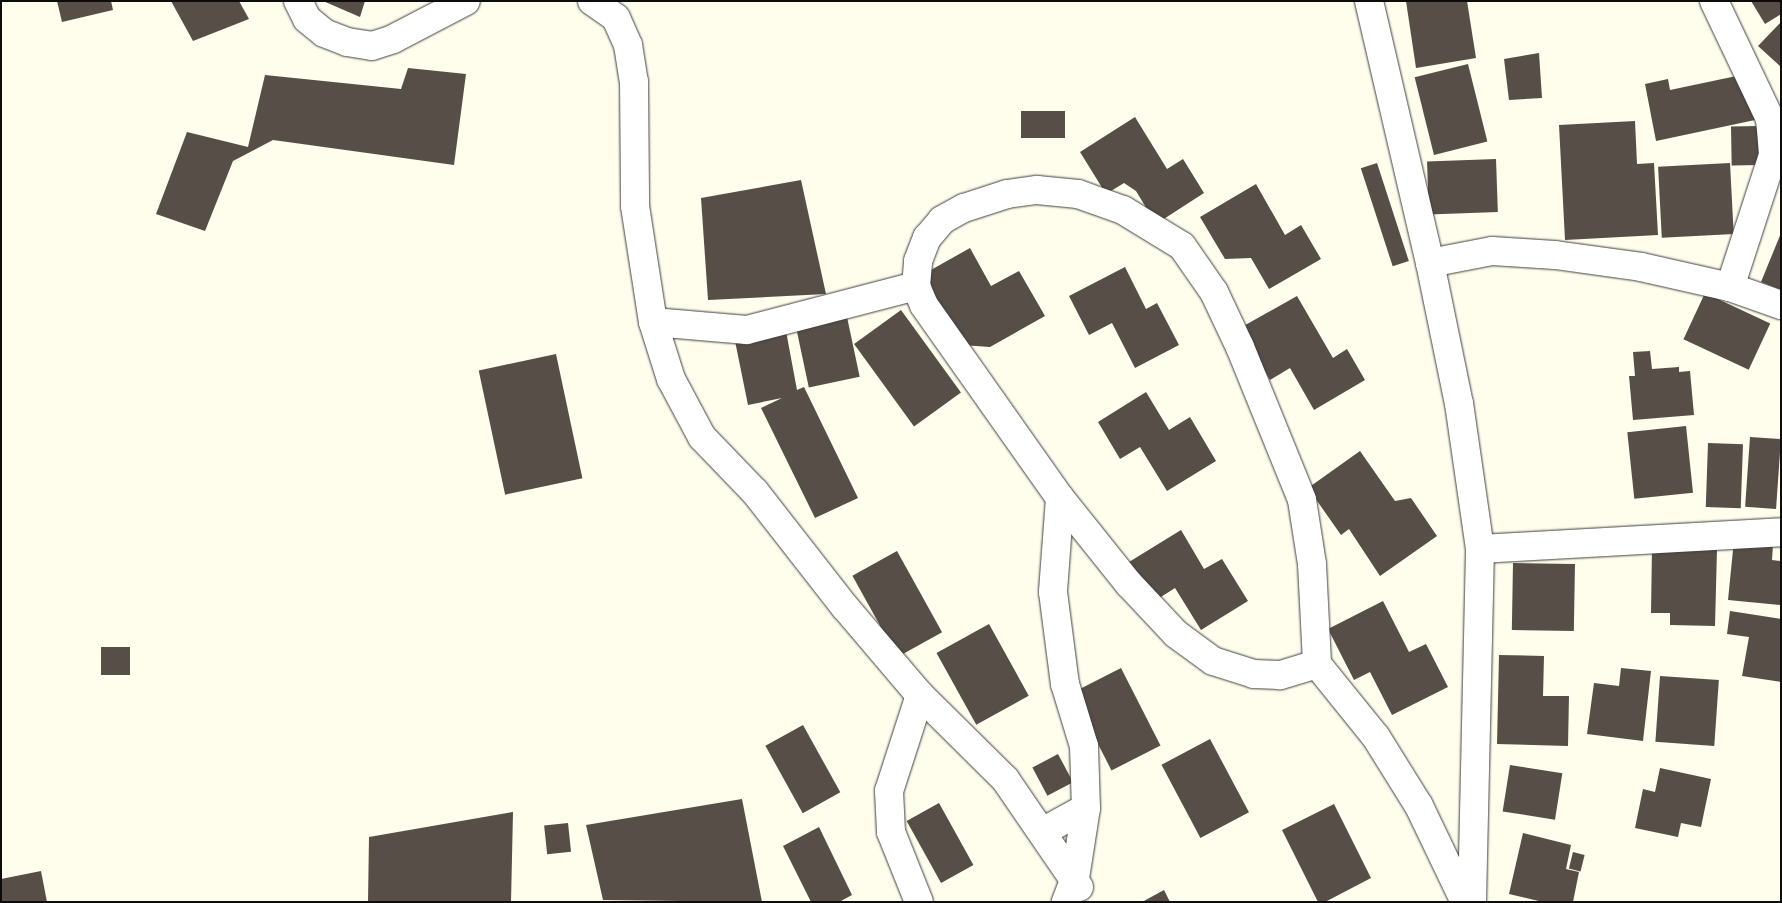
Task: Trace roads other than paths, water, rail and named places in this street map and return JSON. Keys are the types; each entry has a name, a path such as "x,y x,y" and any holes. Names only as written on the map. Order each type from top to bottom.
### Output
{"street":[{"path":"298,1 307,19 324,33 347,42 372,46 393,39 466,1"},
{"path":"592,1 616,18 628,45 634,80 635,206 653,322 671,379 702,437 755,492 845,607 920,695 1005,779 1042,832 1076,894"},
{"path":"1369,1 1430,264 1459,404 1480,549 1472,902"},
{"path":"1714,1 1770,119 1773,155 1730,286"},
{"path":"1317,664 1280,675 1254,674 1214,661 1176,634 1136,591 1060,498 924,305 916,286 921,253 927,238 942,220 964,208 1007,194 1037,190 1078,194 1123,210 1182,246 1214,292 1240,347 1302,500 1312,564 1317,664 1376,737 1419,806 1465,902"},
{"path":"1430,264 1501,251 1641,267 1730,286 1781,305"},
{"path":"653,322 746,330 916,286"},
{"path":"1060,498 1053,592 1065,684 1084,746 1086,808 1076,894"},
{"path":"1480,549 1781,532"},
{"path":"919,902 891,832 889,791 920,695"},
{"path":"1042,832 1086,808"}]}
